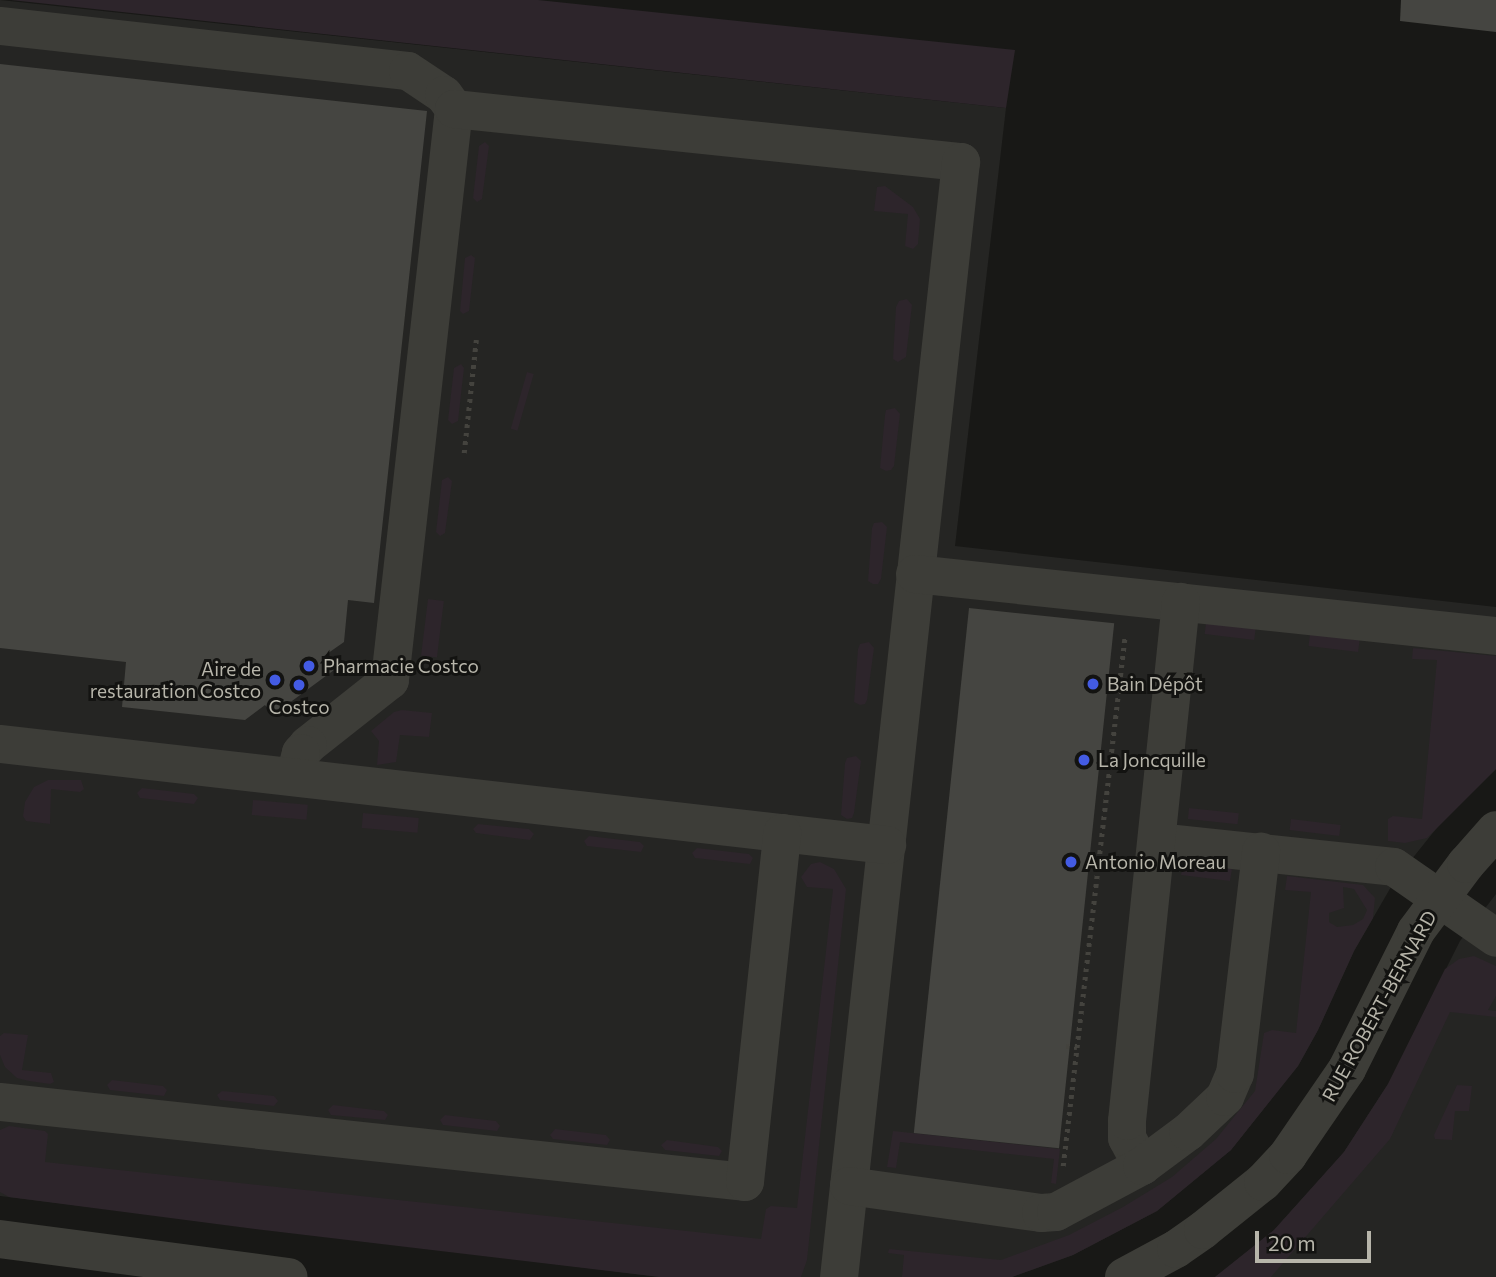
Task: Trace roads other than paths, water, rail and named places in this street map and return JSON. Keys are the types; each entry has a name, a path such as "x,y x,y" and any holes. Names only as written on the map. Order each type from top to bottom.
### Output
{"street":[{"path":"0,26 408,71 443,95 454,109 390,680 308,745 301,753 295,776"},
{"path":"454,109 961,162 839,1277"},
{"path":"915,574 1496,636"},
{"path":"1142,1166 1127,1138 1127,1121 1181,602"},
{"path":"0,746 295,776 887,845"},
{"name":"RUE ROBERT-BERNARD","path":"1124,1277 1176,1249 1203,1230 1263,1182 1288,1155 1347,1069 1399,960 1439,897 1496,830"},
{"path":"0,1102 745,1182 782,833"},
{"path":"1157,842 1394,867 1496,938"},
{"path":"849,1186 1056,1212 1092,1196 1142,1166 1188,1132 1225,1097 1232,1086 1261,852"},
{"path":"0,1239 289,1277"}],"place":[{"name":"Pharmacie Costco","path":"309,666"},
{"name":"Aire de restauration Costco","path":"275,680"},
{"name":"Bain Dépôt","path":"1093,684"},
{"name":"Costco","path":"299,685"},
{"name":"La Joncquille","path":"1084,760"},
{"name":"Antonio Moreau","path":"1071,862"}]}
